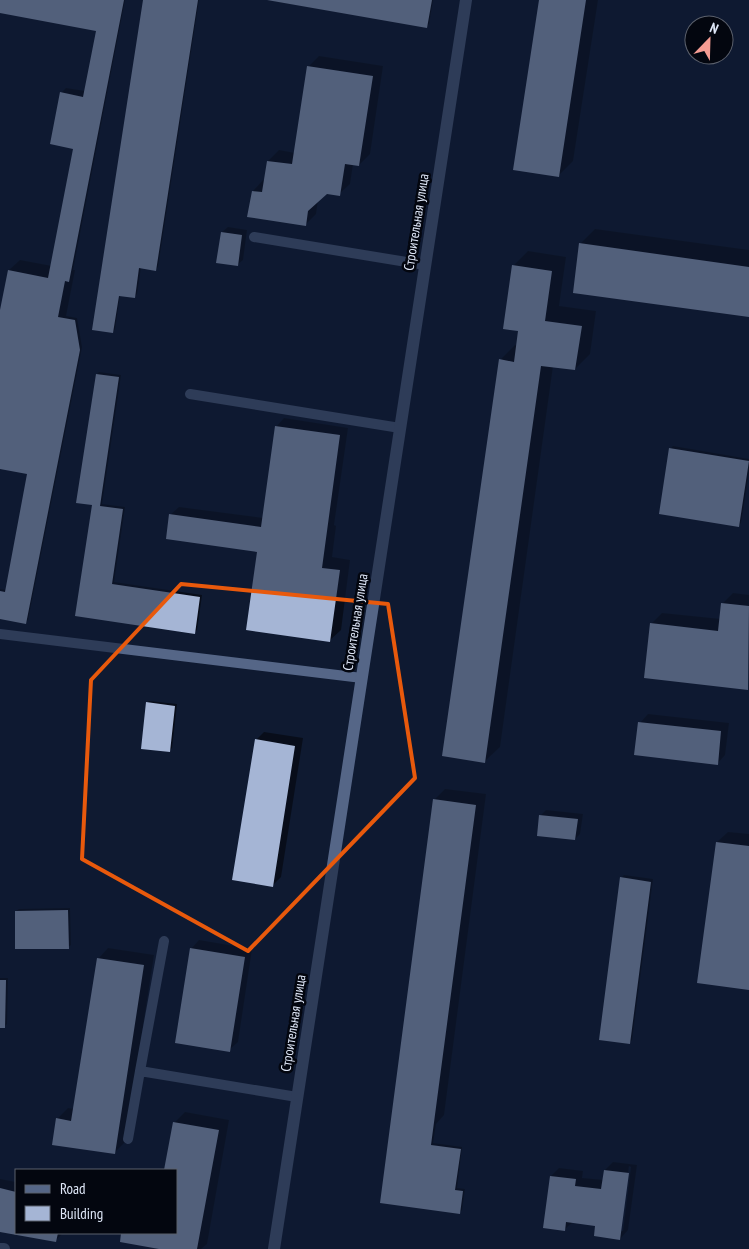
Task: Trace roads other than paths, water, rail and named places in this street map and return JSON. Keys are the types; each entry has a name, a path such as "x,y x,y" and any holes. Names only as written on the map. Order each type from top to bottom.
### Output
{"street":[{"name":"Строительная улица","path":"274,1249 466,0"}],"lane":[{"path":"254,237 425,265"},
{"path":"190,394 400,428"},
{"path":"0,634 362,678"},
{"path":"128,1139 164,941"},
{"path":"140,1071 297,1097"}]}
